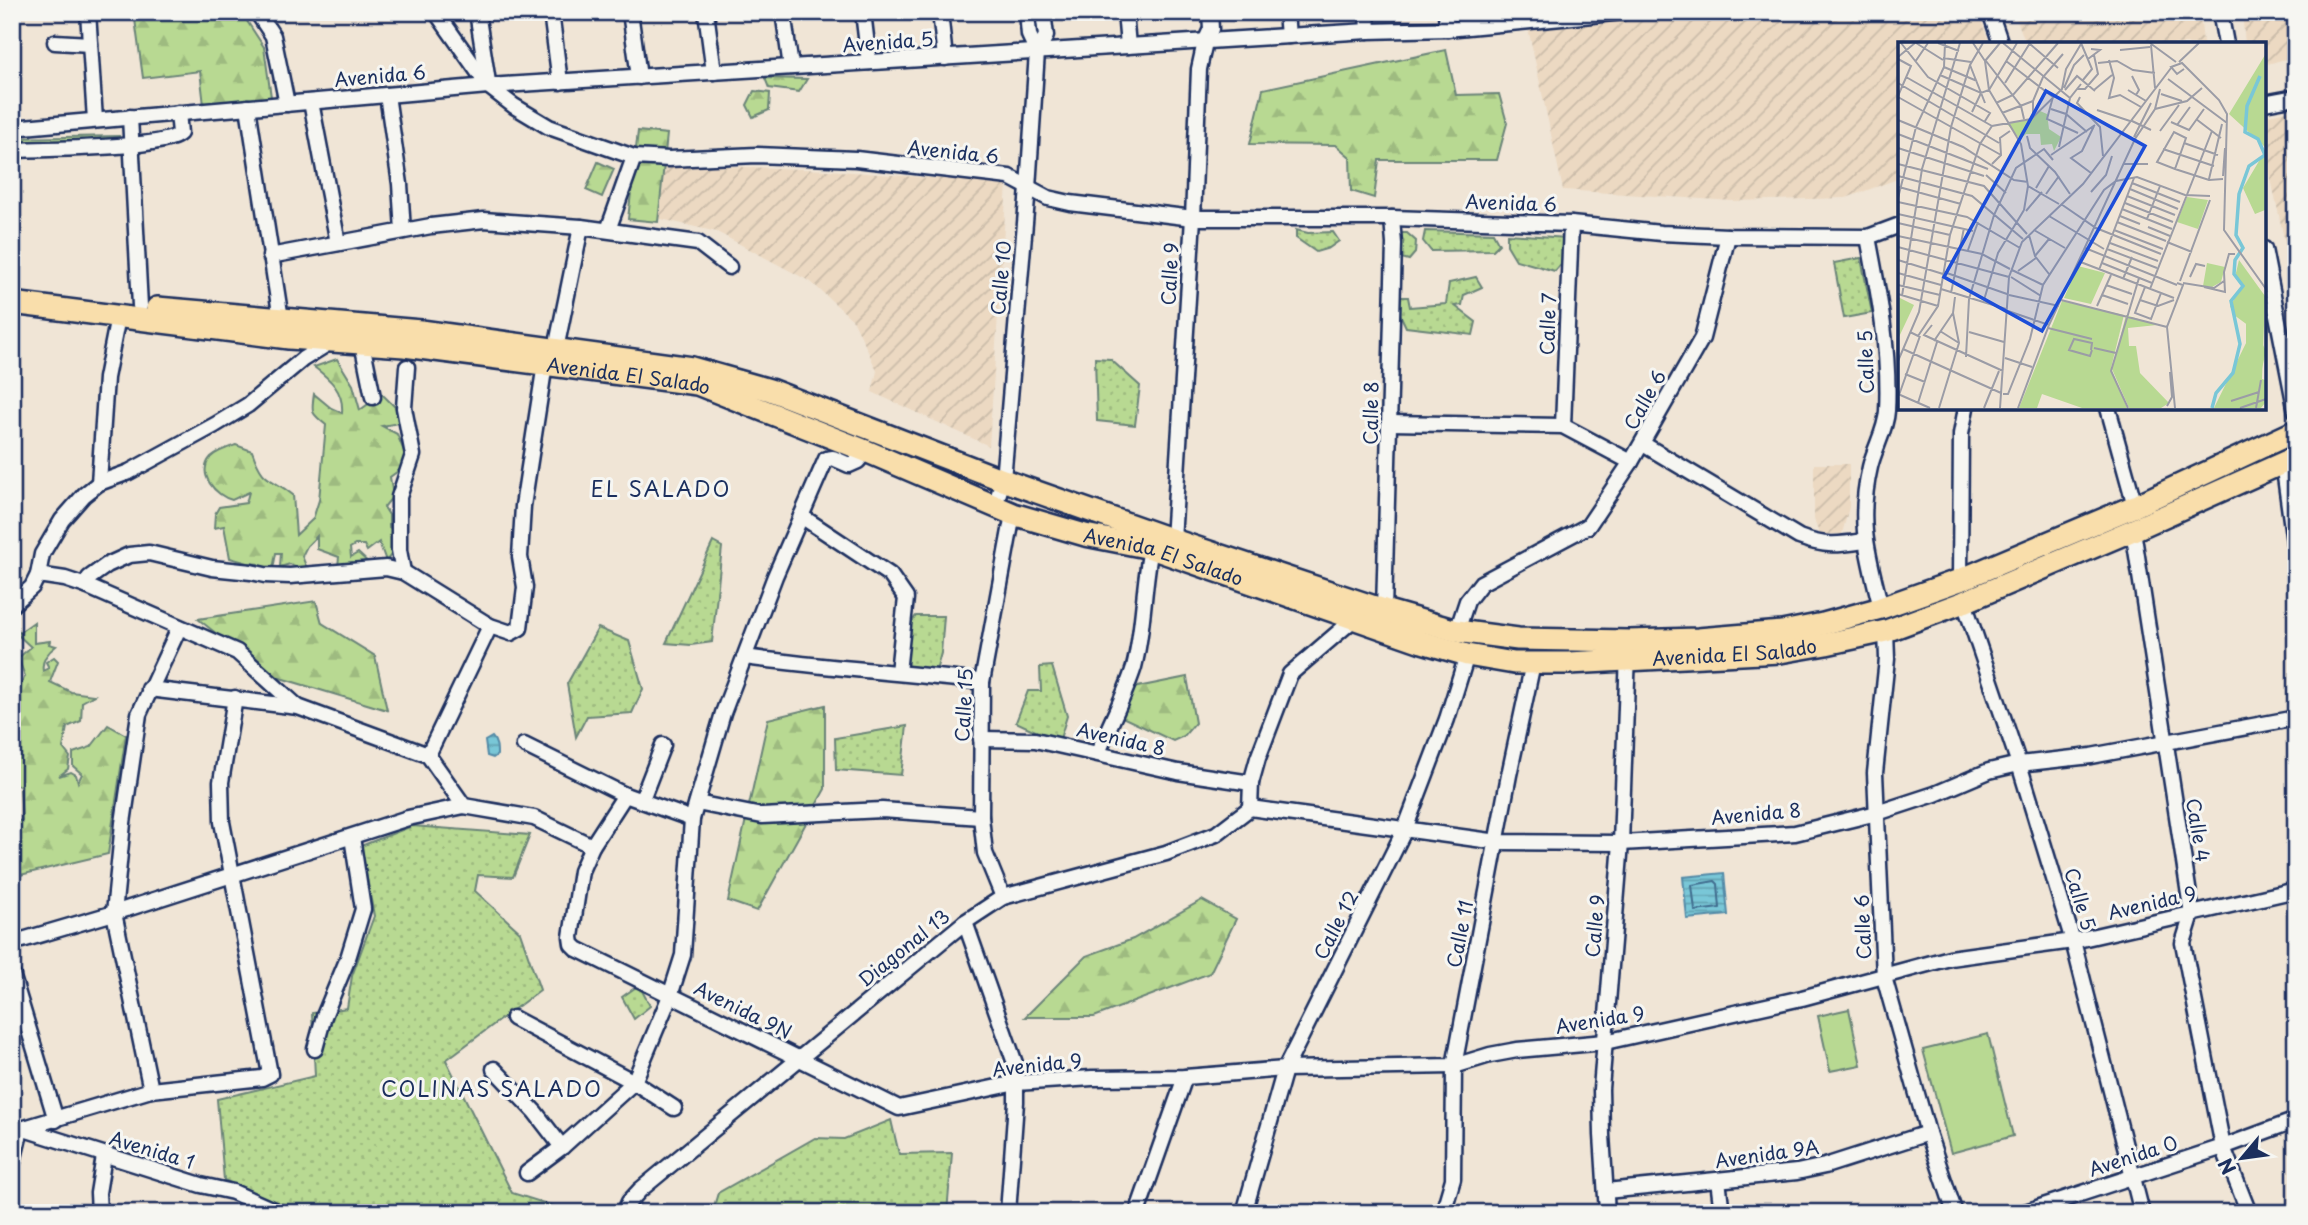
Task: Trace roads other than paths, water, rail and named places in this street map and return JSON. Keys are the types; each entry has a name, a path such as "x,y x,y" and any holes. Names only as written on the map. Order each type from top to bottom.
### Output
{"main road":[{"name":"Avenida El Salado","path":"12,289 140,306 421,331 697,384 866,451 1004,510 1085,535 1151,548 1354,620 1466,655 1514,663 1533,663 1698,639 1782,632 1881,608 1960,580 2135,506 2296,431"},
{"name":"Avenida El Salado","path":"12,303 332,341 692,368 770,390 1003,480 1384,610 1457,631 1628,650 1780,652 1886,631 1964,603 2289,459"}],"street":[{"path":"88,12 95,120"},
{"path":"257,12 273,36 287,104"},
{"path":"436,12 488,86"},
{"path":"477,12 488,86"},
{"path":"551,12 560,82"},
{"path":"630,12 639,77"},
{"path":"706,12 715,72"},
{"path":"783,12 791,67"},
{"path":"863,12 869,62"},
{"path":"940,12 945,58"},
{"name":"Calle 10","path":"1027,12 1029,36 1037,51"},
{"name":"Calle 10","path":"1004,510 1003,480 1037,51 1046,36 1044,12"},
{"path":"1125,12 1128,46"},
{"name":"Calle 9","path":"1173,540 1193,218 1199,69 1211,29 1210,12"},
{"path":"1286,12 1288,36"},
{"path":"1367,12 1368,31"},
{"path":"1446,12 1447,29"},
{"name":"Avenida 5","path":"488,86 1368,31 1447,29 1624,12"},
{"path":"1990,12 2000,42"},
{"path":"2220,12 2225,42"},
{"path":"55,42 90,44"},
{"name":"Avenida 6","path":"12,128 488,86 549,127 634,157 669,159 757,155 856,159 1009,177 1048,198 1070,203 1193,218 1392,218 1571,224 1661,233 1728,236 1868,237 1898,226"},
{"path":"387,95 400,184 403,231"},
{"path":"2266,103 2296,97"},
{"path":"311,102 338,243"},
{"path":"248,107 281,319"},
{"path":"12,150 132,145 177,137 180,133 178,113"},
{"path":"130,117 140,306"},
{"path":"608,230 634,157"},
{"name":"Calle 8","path":"1384,610 1394,244 1392,218"},
{"path":"270,256 403,231 484,220 581,227 698,243 729,267"},
{"name":"Calle 7","path":"1563,426 1571,224"},
{"path":"86,586 89,578 107,565 129,555 149,553 212,568 265,575 290,576 386,568 403,572 490,626 511,633 520,628 525,587 520,557 523,506 550,356 581,227"},
{"name":"Calle 6","path":"1457,631 1467,601 1481,583 1588,526 1643,444 1702,338 1728,236"},
{"name":"Calle 5","path":"1868,237 1885,323 1887,414 1870,466 1863,506 1864,541 1881,608"},
{"path":"2266,259 2296,412"},
{"path":"99,483 106,378 118,317"},
{"path":"12,606 32,587 38,575 42,554 62,520 84,495 99,483 141,466 248,405 303,359 332,341"},
{"path":"362,343 373,397"},
{"path":"403,572 399,550 399,497 413,454 404,408 407,367"},
{"path":"1960,580 1961,434 1966,410"},
{"path":"2109,410 2135,506"},
{"path":"1390,423 1563,426 1631,462"},
{"path":"1643,444 1799,537 1819,545 1864,541"},
{"path":"527,1173 562,1147 635,1082 670,996 683,955 692,819 723,713 775,576 826,459 833,458 849,465 858,461 866,451"},
{"path":"2289,459 2296,557"},
{"name":"Calle 15","path":"1003,897 985,853 981,817 981,739 982,682 1004,510"},
{"path":"801,516 890,575 900,588 906,598 898,672"},
{"name":"Calle 4","path":"2133,530 2192,914 2183,943 2223,1147 2249,1213"},
{"path":"1098,753 1133,668 1144,610 1151,548"},
{"path":"38,575 65,579 86,586 237,652 298,707"},
{"name":"Calle 5","path":"1964,603 2019,764 2073,941 2142,1213"},
{"path":"1250,808 1251,783 1290,674 1354,620"},
{"path":"428,755 490,626"},
{"path":"151,1090 114,913 123,824 139,714 179,628"},
{"name":"Calle 6","path":"1886,631 1887,659 1875,773 1884,977 1927,1133 1955,1213"},
{"name":"Calle 9","path":"1607,1213 1601,1089 1621,843 1628,650"},
{"name":"Calle 12","path":"1244,1213 1285,1069 1405,829 1447,719 1466,655"},
{"path":"745,657 809,666 898,672 982,682"},
{"name":"Calle 11","path":"1443,1213 1453,1179 1454,1066 1533,663"},
{"path":"149,689 298,707 428,755 464,806"},
{"path":"12,1166 17,1127 56,1119 151,1090 262,1078 270,1074 222,822 221,782 235,698"},
{"name":"Avenida 8","path":"1250,808 1498,842 1621,843 1795,833 1877,813 1935,794 1989,771 2019,764 2091,756 2296,718"},
{"name":"Avenida 8","path":"981,739 1035,740 1178,772 1251,783"},
{"path":"524,744 625,795 692,819"},
{"path":"642,799 663,745"},
{"path":"12,943 408,818 464,806 534,818 592,846 625,795"},
{"path":"697,803 762,816 882,810 981,817"},
{"name":"Diagonal 13","path":"627,1207 640,1190 799,1058 965,922 1003,897 1166,853 1216,834 1250,808"},
{"path":"315,1049 324,1016 348,958 363,909 352,837"},
{"name":"Avenida 9N","path":"592,846 581,871 571,937 572,944 577,949 899,1108"},
{"name":"Avenida 9","path":"899,1108 1016,1083 1092,1078 1185,1077 1285,1069 1454,1066 1517,1050 1605,1042 1802,998 1950,957 2073,941 2296,890"},
{"path":"965,922 1016,1066 1008,1213"},
{"path":"12,974 56,1119"},
{"path":"513,1018 635,1082 674,1108"},
{"path":"494,1069 535,1112 562,1147"},
{"path":"1137,1213 1185,1077"},
{"name":"Avenida 0","path":"2022,1213 2223,1147 2296,1120"},
{"name":"Avenida 1","path":"17,1127 104,1156 233,1192 279,1213"},
{"name":"Avenida 9A","path":"1606,1191 1825,1166 1927,1133"},
{"path":"99,1213 104,1156"},
{"path":"1718,1180 1722,1213"}],"water":[{"path":"492,737 497,750 497,755 493,758 487,756 485,741"},
{"path":"1724,873 1728,915 1687,919 1683,877"}],"district":[{"name":"EL SALADO","path":"661,490"},
{"name":"COLINAS SALADO","path":"492,1090"}]}
